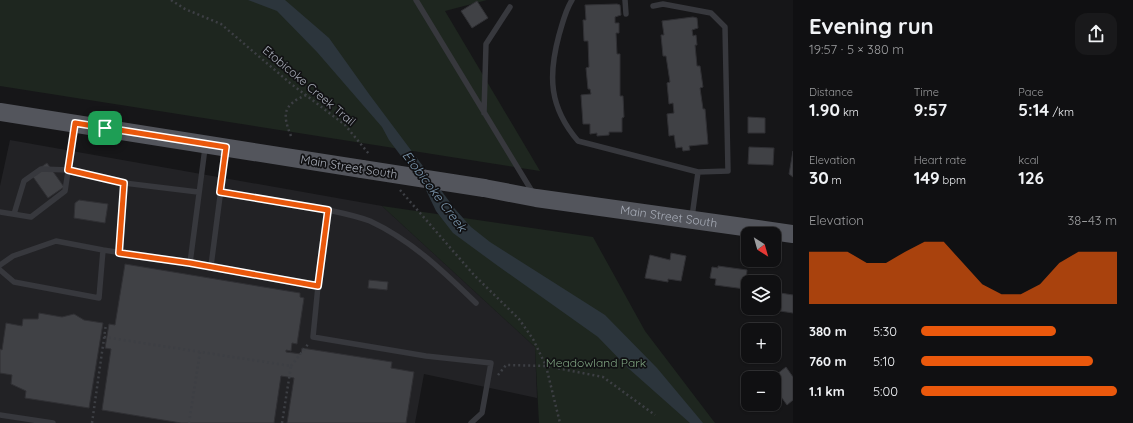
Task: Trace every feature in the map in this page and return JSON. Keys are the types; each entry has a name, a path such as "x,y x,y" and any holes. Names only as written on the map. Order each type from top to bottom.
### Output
{"main road":[{"name":"Main Street South","path":"0,112 226,147 366,162 536,198 793,234"}],"lane":[{"path":"416,0 536,198"},
{"path":"572,0 566,9 553,59 552,85 558,111 578,141 698,172 728,171 725,27 711,13 663,4 653,6"},
{"path":"625,0 626,14"},
{"path":"484,113 486,44 510,7"},
{"path":"0,212 31,217 65,191 75,123"},
{"path":"190,263 198,192 206,143"},
{"path":"211,266 226,147"},
{"path":"14,214 24,181 41,169 68,170 124,183 198,192"},
{"path":"692,219 698,172"},
{"path":"119,253 124,183"},
{"path":"220,192 328,210 368,220 406,240 441,269 476,302"},
{"path":"328,210 313,337 426,356 491,363 482,413 471,423"},
{"path":"0,265 13,256 56,241 119,253 211,266 318,286"},
{"path":"0,270 14,282 99,298 103,250"},
{"path":"0,415 53,423"}],"path":[{"name":"Etobicoke Creek Trail","path":"171,0 185,9 221,24 290,83 345,125 366,162"},
{"path":"291,136 285,118 286,109 293,102 307,95"},
{"path":"399,190 474,275 519,319 533,339 546,366 560,423"},
{"path":"92,423 106,324"},
{"path":"104,337 291,366"},
{"path":"282,423 291,366 313,337"},
{"path":"189,423 200,352"},
{"path":"496,377 506,365 546,366 603,377 655,415"}],"shaded area":[{"path":"10,140 382,206 535,347 537,398 424,374 415,423 0,423 0,186"}],"green space":[{"path":"0,0 487,0 445,11 540,171 0,86"},
{"name":"Meadowland Park","path":"382,206 593,237 645,331 715,423 539,423 535,347"}],"water":[{"name":"Etobicoke Creek","path":"248,0 285,0 329,38 455,209 471,227 490,242 605,315 657,368 703,423 690,423 628,368 598,337 453,233 436,211 425,188 389,140 382,127 317,52 277,11"}],"building":[{"path":"477,1 488,18 472,28 461,11"},
{"path":"585,5 620,5 621,15 615,17 615,23 619,23 619,33 616,33 617,54 620,54 620,96 623,96 624,117 622,118 622,132 609,132 609,135 597,136 597,133 590,134 590,124 583,124 581,95 591,94 590,89 588,89 586,68 589,67 588,41 584,41 583,20 586,20"},
{"path":"693,17 697,18 698,28 692,30 693,36 696,35 697,45 695,45 697,66 700,66 703,87 700,88 703,109 705,109 708,144 689,146 690,150 683,151 682,147 676,148 674,135 669,136 667,114 674,113 673,103 669,104 667,83 670,82 666,56 663,56 661,35 664,35 662,21"},
{"path":"748,117 765,118 765,133 748,133"},
{"path":"749,147 774,148 773,165 748,164"},
{"path":"793,151 793,177 789,174"},
{"path":"47,163 64,187 48,198 31,174"},
{"path":"79,200 108,204 105,223 74,218 75,203"},
{"path":"671,253 686,256 681,281 668,279 668,282 645,278 650,255 670,260"},
{"path":"125,264 300,293 300,297 304,298 297,344 292,343 291,351 286,350 286,352 301,354 302,348 392,362 391,368 414,372 406,423 287,423 294,378 281,376 274,423 181,423 102,410 111,349 105,348 109,324 115,325"},
{"path":"718,266 747,270 746,275 741,275 741,288 715,285 716,279 710,278 712,267 718,268"},
{"path":"369,280 388,282 387,290 368,288"},
{"path":"781,293 793,295 793,313 781,311"},
{"path":"39,313 62,317 74,314 84,320 103,323 89,408 25,398 26,391 11,384 12,375 0,373 0,349 2,350 6,323 22,326 23,319 38,319"},
{"path":"786,367 793,377 793,400 787,405 781,397 781,371"}],"route":[{"path":"75,123 105,128 226,147 220,192 328,210 318,286 190,263 119,253 124,183 68,170 75,123"}]}
